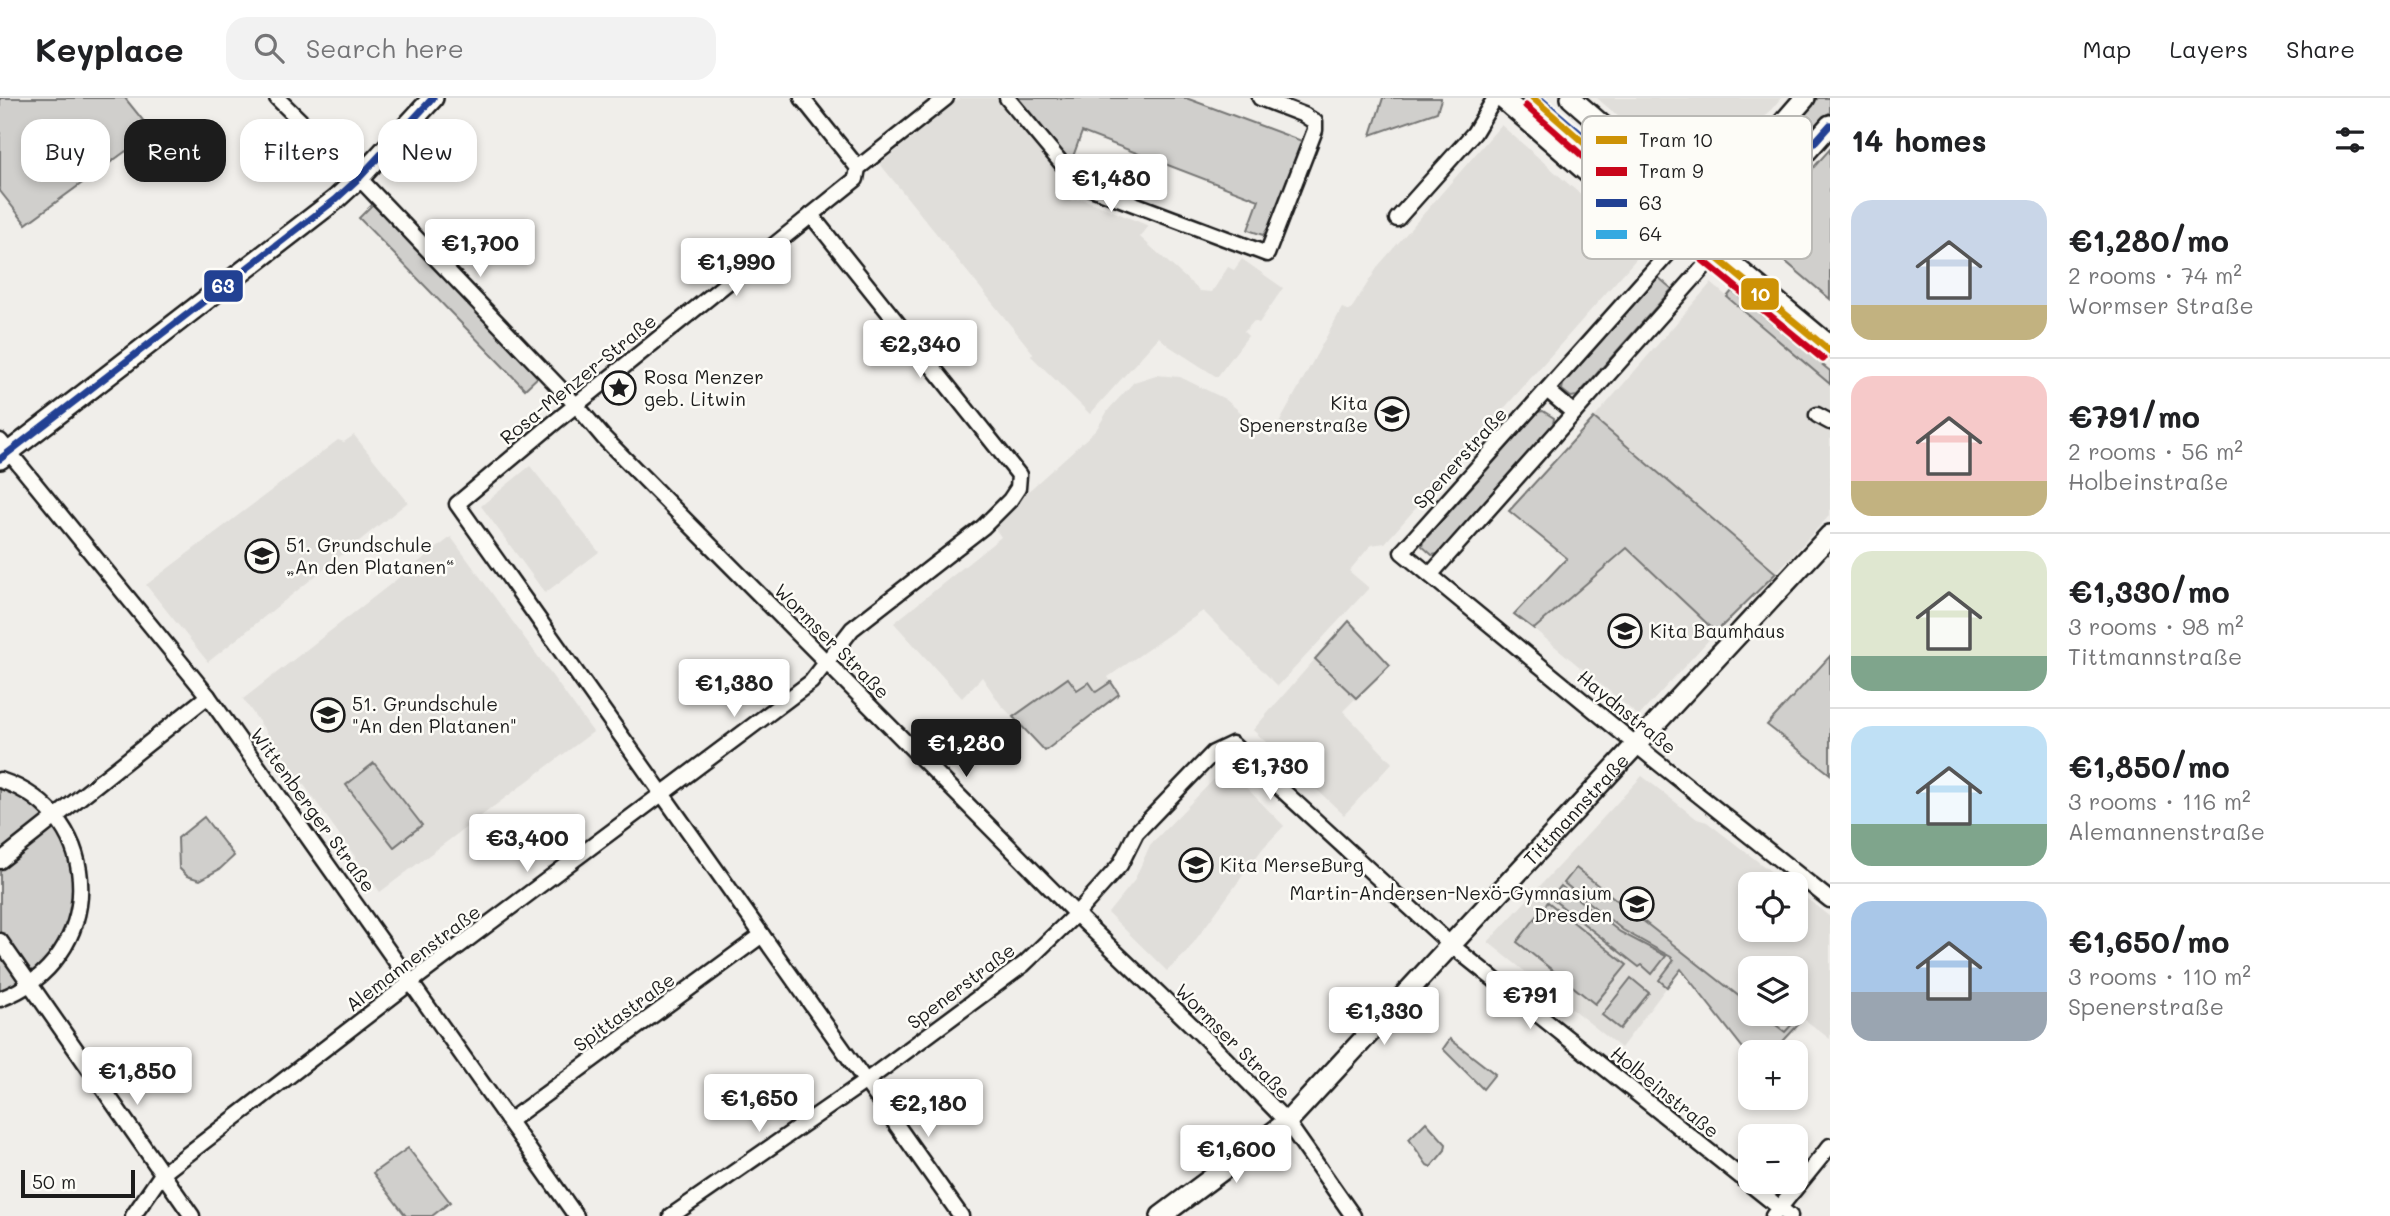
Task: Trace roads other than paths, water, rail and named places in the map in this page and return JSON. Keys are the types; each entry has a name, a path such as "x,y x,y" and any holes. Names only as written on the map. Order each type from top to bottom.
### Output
{"street":[{"name":"Wormser Straße","path":"276,98 298,119"},
{"path":"364,173 433,98"},
{"path":"802,98 858,168"},
{"name":"Rosa-Menzer-Straße","path":"663,795 457,504 856,180 858,168 946,98"},
{"path":"1007,98 1078,183 1267,254 1315,130 1315,121 1260,98"},
{"path":"1397,219 1474,133 1495,98"},
{"path":"1502,98 1582,168"},
{"path":"1572,98 1592,116"},
{"path":"1789,116 1805,98"},
{"path":"1812,145 1830,125"},
{"path":"3,450 335,200 355,182"},
{"name":"Wormser Straße","path":"363,182 576,405 604,438 1076,914 1207,1040 1287,1122 1353,1216"},
{"name":"Alemannenstraße","path":"133,1216 162,1174 411,982 811,682 852,629 983,527 1014,494 1018,488 1019,475 811,215"},
{"name":"Spenerstraße","path":"1402,552 1663,259"},
{"path":"1430,575 1711,259"},
{"path":"1725,259 1830,346"},
{"path":"1547,390 1574,413"},
{"name":"Wittenberger Straße","path":"3,450 208,696 576,1216"},
{"name":"Tittmannstraße","path":"1161,1216 1287,1122 1830,536"},
{"name":"Haydnstraße","path":"1402,552 1636,745 1830,900"},
{"path":"0,861 208,696"},
{"name":"Spenerstraße","path":"671,1216 866,1081 1024,964 1076,914 1119,865 1136,833 1213,753 1232,744"},
{"name":"Holbeinstraße","path":"1232,744 1451,945 1781,1213"},
{"path":"0,780 23,790 54,816 69,840 78,865 80,885 79,911 64,949 50,968 30,985 0,999"},
{"path":"663,795 961,1216"},
{"name":"Spittastraße","path":"509,1121 762,935"},
{"path":"0,941 192,1216"},
{"path":"1781,1213 1830,1146"}],"tram line":[{"name":"10","path":"1533,98 1582,141"},
{"name":"9","path":"1526,106 1582,155"},
{"name":"9","path":"1701,259 1823,359"},
{"name":"10","path":"1718,259 1830,351"}],"place":[{"name":"Rosa Menzer geb. Litwin","path":"619,388"},
{"name":"Kita Spenerstraße","path":"1392,414"},
{"name":"51. Grundschule „An den Platanen“","path":"262,556"},
{"name":"Kita Baumhaus","path":"1625,631"},
{"name":"51. Grundschule \"An den Platanen\"","path":"328,715"},
{"name":"Kita MerseBurg","path":"1196,865"},
{"name":"Martin-Andersen-Nexö-Gymnasium Dresden","path":"1637,904"}]}
